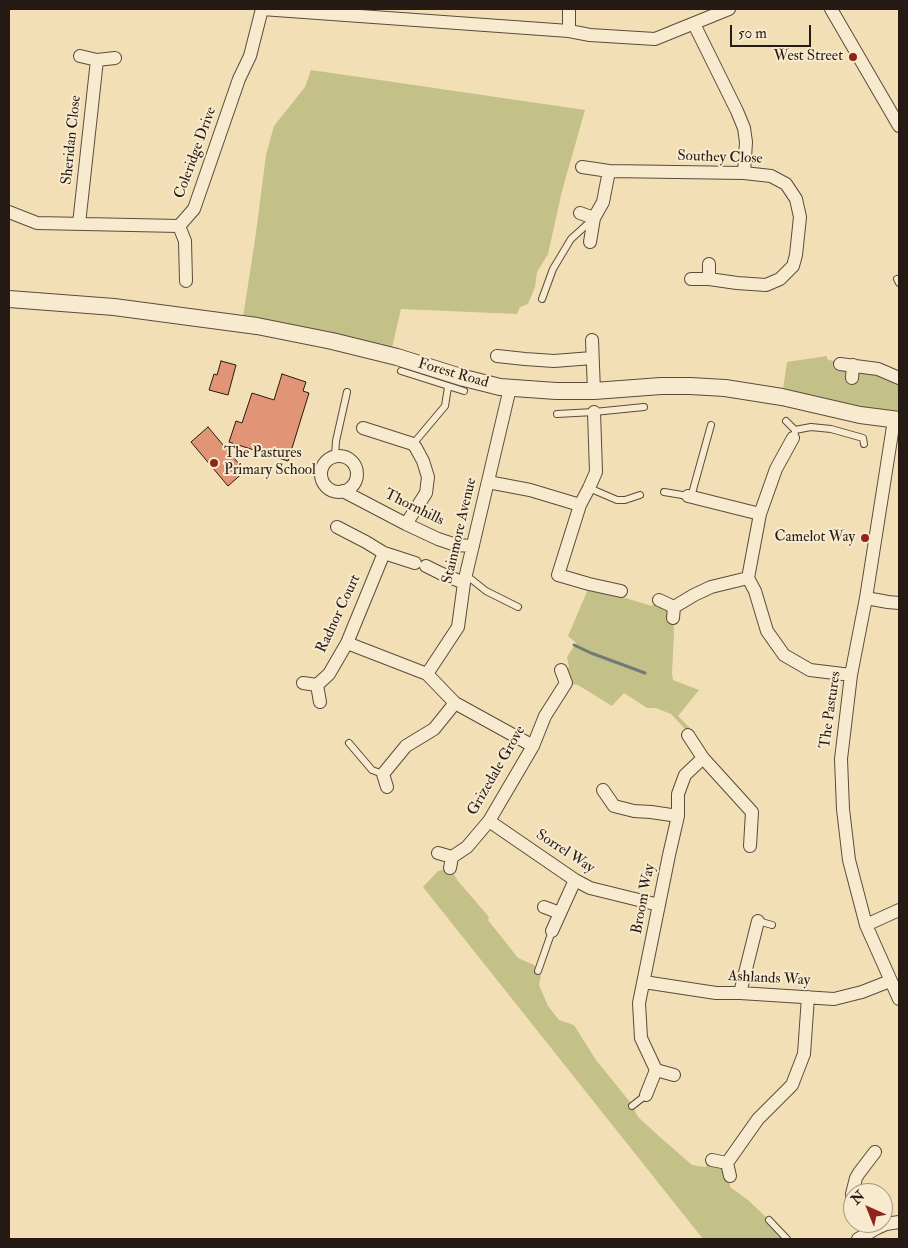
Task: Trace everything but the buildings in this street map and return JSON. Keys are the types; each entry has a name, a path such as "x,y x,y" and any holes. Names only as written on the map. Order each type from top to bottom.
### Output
{"street":[{"path":"262,9 656,39 729,9"},
{"name":"Coleridge Drive","path":"179,226 194,209 238,79 250,56 262,9"},
{"path":"569,9 569,31"},
{"path":"831,9 899,126"},
{"path":"694,24 744,128 746,142 744,173"},
{"path":"80,56 97,60 115,58"},
{"name":"Sheridan Close","path":"79,224 97,60"},
{"name":"Southey Close","path":"582,167 609,171 744,173 771,176 786,184 796,199 800,217 793,266 780,278 766,285 737,283 709,278 691,279"},
{"path":"590,242 594,218 603,202 609,171"},
{"path":"9,212 37,223 179,226 185,240 186,281"},
{"path":"580,213 594,218"},
{"path":"709,264 709,278"},
{"name":"Forest Road","path":"9,299 114,307 257,326 332,341 397,357 500,387 556,391 594,391 661,386 726,388 782,397 860,415 897,420"},
{"path":"592,340 594,391"},
{"path":"497,356 554,361 592,358"},
{"path":"848,369 878,369 899,378"},
{"name":"Stainmore Avenue","path":"427,674 458,627 465,579 510,388"},
{"path":"594,412 596,472 580,505 558,575 621,591"},
{"name":"The Pastures","path":"897,420 852,675 841,759 843,809 849,860 866,925 899,999"},
{"path":"363,428 413,444 416,448 428,477 426,493 406,524"},
{"path":"794,434 776,469 760,514 748,578 756,591 766,630 784,655 810,670 852,675"},
{"path":"335,456 349,458 357,470 354,484 350,489 343,491"},
{"name":"Thornhills","path":"335,456 329,459 321,470 321,478 329,489 336,492 343,491 438,539 456,545 473,546"},
{"path":"488,482 530,490 580,505"},
{"path":"690,497 760,514"},
{"path":"337,526 384,553 420,564 440,573 465,579"},
{"name":"Radnor Court","path":"317,685 329,674 347,643 384,553"},
{"path":"660,600 673,612 711,587 748,578"},
{"path":"866,598 899,603"},
{"path":"347,643 427,674 455,703 533,746"},
{"name":"Grizedale Grove","path":"438,853 451,862 467,847 489,821 533,746 545,716 572,684 561,670"},
{"path":"303,683 317,685 320,702"},
{"path":"387,787 383,774 406,746 434,729 455,703"},
{"path":"688,735 703,758 752,812 750,846"},
{"name":"Broom Way","path":"656,1070 641,1038 639,1003 678,816 678,794 685,775 703,758"},
{"path":"603,790 614,806 634,811 678,816"},
{"name":"Sorrel Way","path":"489,821 563,873 590,888 659,905"},
{"path":"552,931 575,880"},
{"path":"544,907 560,913"},
{"path":"866,925 899,910"},
{"path":"740,993 758,921"},
{"name":"Ashlands Way","path":"644,982 716,993 834,1000 890,981"},
{"path":"730,1176 727,1163 758,1120 792,1085 804,1054 808,997"},
{"path":"646,1095 656,1070 674,1075"},
{"path":"855,1183 856,1178 875,1152"},
{"path":"712,1160 727,1163"}],"lane":[{"path":"542,298 553,268 571,239 594,218"},
{"path":"401,371 464,391"},
{"path":"413,444 444,406 448,387"},
{"path":"335,456 336,441 347,392"},
{"path":"557,414 644,407"},
{"path":"786,421 794,434 811,427 831,429 863,438 864,444"},
{"path":"664,492 690,497 711,425"},
{"path":"589,488 616,500 625,500 640,495"},
{"path":"465,579 518,607"},
{"path":"349,743 372,770 383,774"},
{"path":"758,921 772,924"},
{"path":"538,971 552,931"},
{"path":"632,1106 646,1095"},
{"path":"769,1220 787,1239"}],"shaded area":[{"path":"311,70 585,110 562,191 548,254 537,272 535,287 528,304 520,307 517,314 401,309 390,356 243,317 266,155 274,126 305,87"},
{"path":"827,356 827,359 841,364 899,378 899,420 782,397 787,362"},
{"path":"588,589 621,591 622,597 652,606 659,600 673,618 673,680 699,690 678,716 690,728 687,731 671,714 656,708 647,708 624,693 612,706 578,685 566,683 561,670 569,667 567,657 576,643 568,636"},
{"path":"450,868 458,881 489,917 488,920 518,958 534,965 541,975 539,985 548,1006 559,1020 574,1025 596,1060 630,1102 638,1117 692,1165 705,1167 712,1160 727,1163 730,1187 748,1200 787,1239 703,1239 423,887 438,871"}],"waterway":[{"path":"574,645 645,673"}],"place":[{"name":"West Street","path":"853,57"},
{"name":"The Pastures Primary School","path":"214,463"},
{"name":"Camelot Way","path":"865,538"}]}
